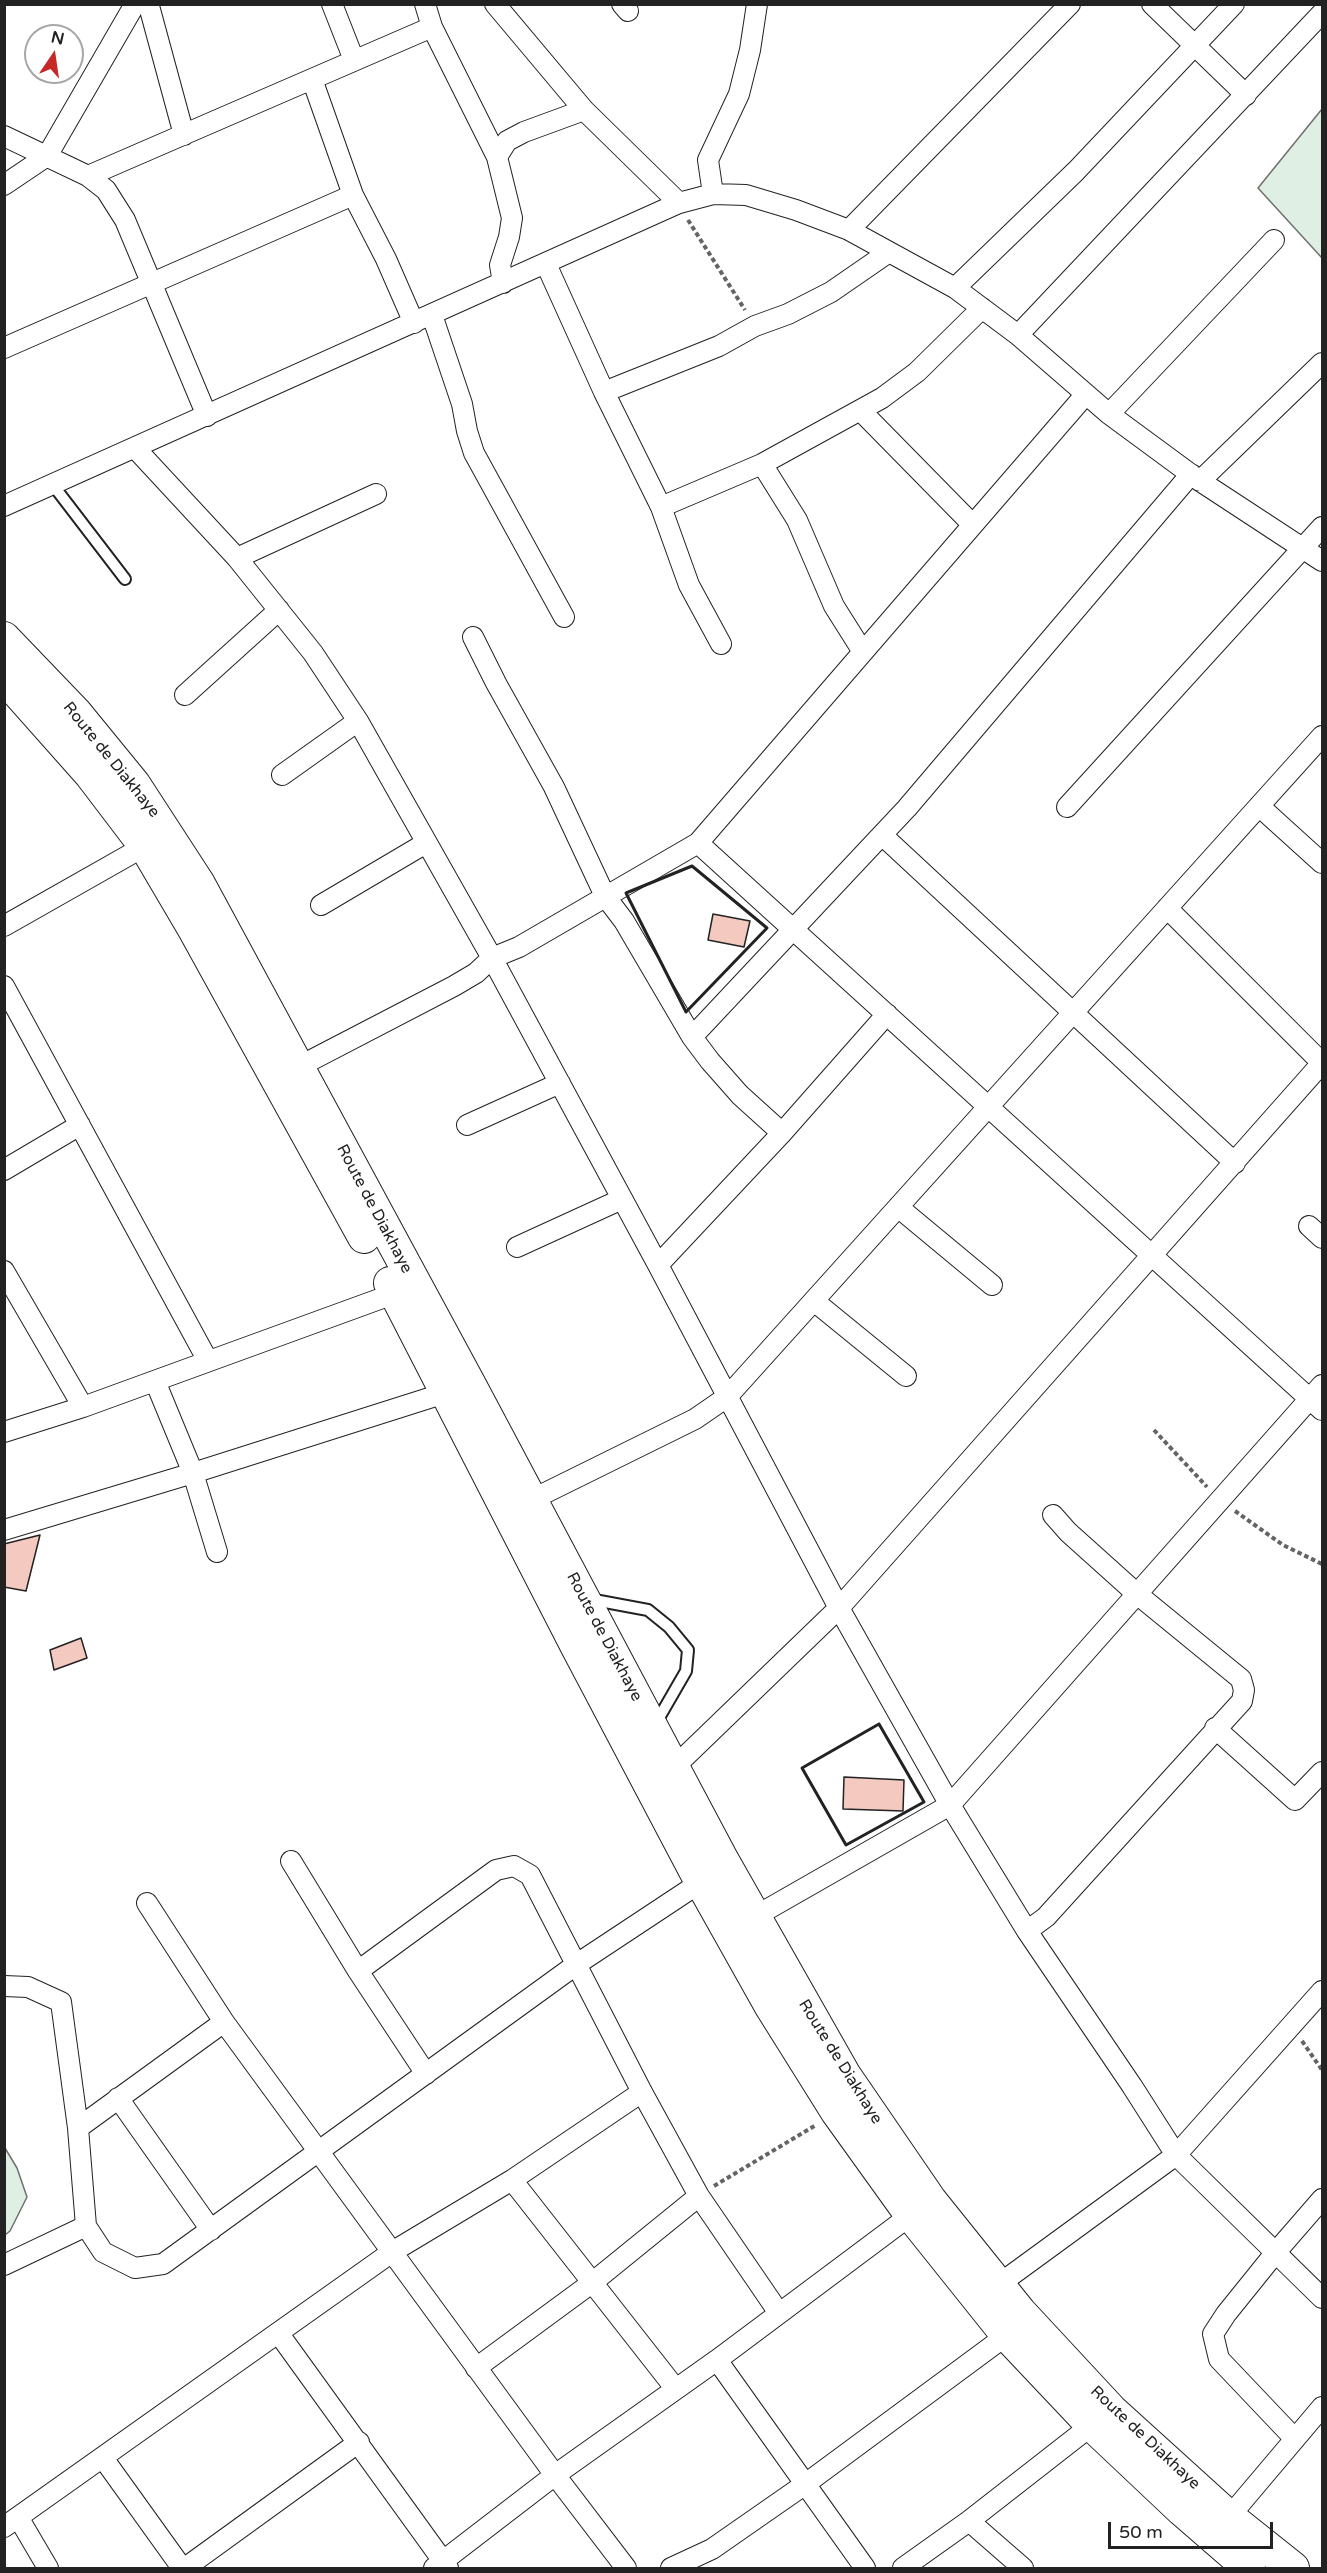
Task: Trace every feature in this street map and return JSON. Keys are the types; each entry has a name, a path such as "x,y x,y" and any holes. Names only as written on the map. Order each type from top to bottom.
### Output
{"main road":[{"name":"Route de Diakhaye","path":"4,638 76,713 134,784 199,884 652,1729 662,1778 702,1882 770,2005 837,2112 921,2208 998,2285 1111,2410 1229,2517 1293,2568"},
{"name":"Route de Diakhaye","path":"4,677 91,775 145,846 195,931 396,1293 445,1393 662,1778 754,1917 921,2208 1007,2335 1092,2425 1182,2510 1249,2568"}],"street":[{"path":"332,4 354,60"},
{"path":"425,4 432,27 497,157 512,218 500,265 503,283"},
{"path":"495,4 584,111 679,203"},
{"path":"713,194 708,160 739,94 750,50 757,4"},
{"path":"849,230 1070,4"},
{"path":"1152,4 1246,95"},
{"path":"955,288 1076,171 1234,4"},
{"path":"140,8 184,135"},
{"path":"4,185 47,156 140,8"},
{"path":"1018,335 1323,13"},
{"path":"88,176 432,27"},
{"path":"312,79 353,195 386,259 414,323"},
{"path":"497,157 507,141 524,132 584,111"},
{"path":"4,136 88,176 106,190 125,220 207,416"},
{"path":"4,506 679,203 713,194 746,195 796,210 849,230 955,288 1018,335 1109,414 1196,477 1323,561"},
{"path":"4,348 353,195"},
{"path":"1109,414 1274,240"},
{"path":"604,392 718,346 755,326 788,314 831,292 889,252"},
{"path":"546,264 604,392 661,507 689,585 722,644"},
{"path":"661,507 762,464 882,398 917,372 982,308"},
{"path":"432,315 462,404 474,453 564,617"},
{"path":"692,1037 882,835 1196,477 1323,363"},
{"path":"298,1067 454,986 476,973 492,958 519,948 604,896 698,843 1086,394"},
{"path":"860,410 972,525"},
{"path":"135,448 237,558 313,653 358,721 560,1083 839,1608 950,1804 1027,1931 1132,2086 1176,2156 1323,2298"},
{"path":"762,464 796,520 834,606 863,652"},
{"path":"237,558 376,494"},
{"path":"1067,807 1302,547 1323,527"},
{"path":"185,695 279,610"},
{"path":"473,637 554,787 604,896 624,921 692,1037 710,1061 740,1095 782,1133"},
{"path":"282,775 358,721"},
{"path":"531,1500 695,1419 728,1397 1323,736"},
{"path":"1259,806 1323,863"},
{"path":"882,835 1236,1163"},
{"path":"321,905 426,843"},
{"path":"698,843 1152,1256 1318,1398 1137,1594 950,1804 754,1917"},
{"path":"4,926 145,846"},
{"path":"662,1778 839,1608 1236,1163 1322,1063 1167,908"},
{"path":"4,987 208,1361"},
{"path":"658,1264 782,1133 887,1014"},
{"path":"467,1125 560,1083"},
{"path":"4,1170 80,1125"},
{"path":"517,1247 622,1198"},
{"path":"898,1207 992,1285"},
{"path":"4,1271 83,1407"},
{"path":"4,1432 83,1407 396,1293"},
{"path":"814,1300 906,1376"},
{"path":"154,1381 193,1473 217,1552"},
{"path":"4,1530 445,1393"},
{"path":"1027,1931 1046,1917 1215,1728 1242,1701 1244,1690 1241,1679 1137,1594 1068,1532 1053,1515"},
{"path":"1215,1728 1294,1800 1323,1772"},
{"path":"291,1861 358,1971 426,2074"},
{"path":"358,1971 496,1870 513,1866 530,1875 642,2092 699,2196 779,2313"},
{"path":"4,1986 28,1987 61,2002 78,2128 86,2226 103,2252 135,2268 164,2264 577,1964 702,1882"},
{"path":"147,1903 224,2022 476,2368 626,2568"},
{"path":"998,2285 1176,2156 1323,1991"},
{"path":"78,2128 224,2022"},
{"path":"48,2568 11,2522 392,2252 512,2180 642,2092"},
{"path":"117,2098 211,2230"},
{"path":"512,2180 675,2388"},
{"path":"476,2368 593,2282 699,2196"},
{"path":"1295,2439 1219,2359 1214,2334 1226,2314 1276,2252 1323,2199"},
{"path":"279,2334 359,2442 442,2566 555,2475 717,2360 921,2208"},
{"path":"4,2265 86,2226"},
{"path":"671,2568 712,2548 804,2484 1007,2335"},
{"path":"717,2360 865,2568"},
{"path":"1229,2517 1323,2407"},
{"path":"903,2568 969,2521 1092,2425"},
{"path":"103,2458 184,2568 359,2442"},
{"path":"969,2521 1023,2568"}],"lane":[{"path":"53,484 125,579"},
{"path":"583,1598 648,1610 669,1627 688,1650 686,1671 652,1729"}],"path":[{"path":"679,203 755,326"},
{"path":"1291,2026 1323,2070"},
{"path":"699,2196 837,2112"}],"green space":[{"path":"1322,109 1322,258 1258,188"},
{"path":"5,2148 17,2168 27,2197 10,2231 5,2235"}],"building":[{"path":"713,914 750,921 744,947 708,940"},
{"path":"40,1535 26,1591 4,1587 4,1544"},
{"path":"81,1638 87,1658 54,1670 50,1650"},
{"path":"844,1777 904,1780 903,1811 843,1809"}],"wall":[{"path":"692,866 767,928 686,1012 626,893 692,866"},
{"path":"879,1724 924,1802 846,1845 802,1768 879,1724"}]}
